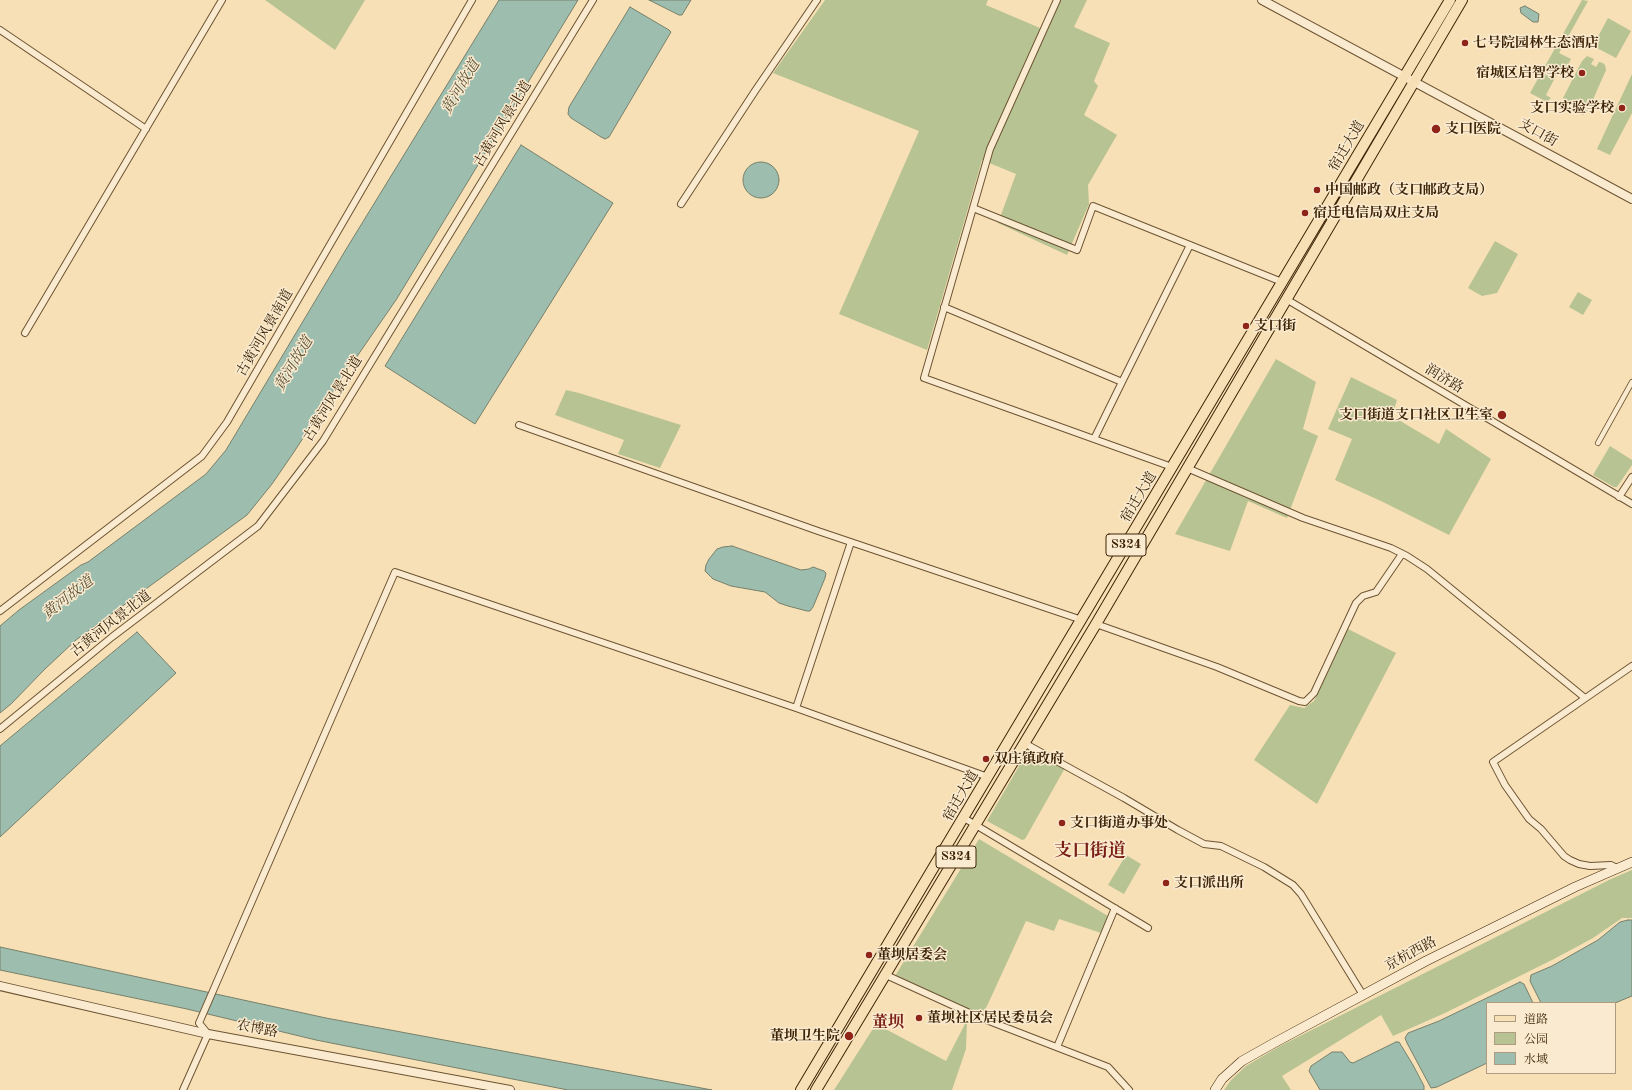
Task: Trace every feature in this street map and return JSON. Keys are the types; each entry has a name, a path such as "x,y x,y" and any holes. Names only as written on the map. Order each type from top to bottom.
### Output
{"main road":[{"name":"宿迁大道","path":"801,1090 1450,0"},
{"name":"宿迁大道","path":"816,1090 1096,624 1462,0"},
{"name":"京杭西路","path":"1215,1090 1222,1079 1242,1060 1426,961 1575,887 1632,862"}],"street":[{"path":"25,333 222,0"},
{"name":"古黄河风景南道","path":"0,610 202,456 227,422 472,0"},
{"name":"古黄河风景北道","path":"0,730 112,637 258,526 323,441 593,0"},
{"path":"681,204 817,0"},
{"path":"1056,0 990,149 924,378 1172,467"},
{"name":"支口街","path":"1262,0 1632,199"},
{"path":"0,30 146,128"},
{"path":"973,208 1077,250 1093,206 1282,282"},
{"path":"1094,439 1190,245"},
{"name":"润济路","path":"1286,299 1632,504"},
{"path":"944,307 1122,382"},
{"path":"1598,443 1632,382"},
{"path":"519,425 851,542 1082,620"},
{"path":"1187,468 1303,518 1391,548 1402,554 1427,569 1585,698"},
{"path":"1619,497 1632,477"},
{"path":"796,708 851,542"},
{"path":"1096,624 1217,667 1299,701 1305,702 1314,693 1356,603 1363,596 1376,592 1402,554"},
{"path":"182,1090 208,1034 199,1023 395,572 796,708 988,777"},
{"path":"1617,868 1611,865 1590,866 1579,864 1570,860 1529,819 1505,785 1493,762 1632,666"},
{"path":"1024,743 1204,844 1221,846 1264,867 1293,885 1301,894 1363,995"},
{"path":"964,818 1148,928"},
{"path":"1057,1046 1115,908"},
{"path":"886,975 976,1016 1057,1046 1108,1067 1129,1090"},
{"name":"农博路","path":"0,986 208,1034 510,1090"}],"green space":[{"path":"265,0 365,0 335,50"},
{"path":"825,0 988,0 986,5 1047,31 1061,0 1087,0 1074,27 1110,43 1094,81 1098,86 1084,115 1117,135 1088,185 1089,204 1067,255 998,223 1016,174 982,160 927,350 839,314 919,131 773,73"},
{"path":"1582,0 1588,1 1559,53 1571,59 1563,74 1558,72 1546,95 1551,98 1547,102 1530,93"},
{"path":"1608,18 1631,31 1616,58 1593,46"},
{"path":"1587,56 1594,59 1591,64 1596,67 1599,62 1603,63 1606,70 1588,111 1583,115 1573,110 1576,105 1571,103 1568,107 1564,104 1563,98 1582,61"},
{"path":"1632,74 1632,113 1610,155 1597,149"},
{"path":"1495,241 1518,254 1497,293 1482,296 1468,288"},
{"path":"1578,292 1592,300 1583,315 1569,307"},
{"path":"1276,359 1316,382 1303,429 1318,436 1287,518 1248,501 1230,551 1175,534"},
{"path":"1351,377 1397,400 1392,416 1439,444 1446,429 1491,459 1449,535 1335,480 1352,439 1328,429"},
{"path":"566,390 681,425 660,468 618,454 624,440 555,415"},
{"path":"1610,446 1632,460 1632,465 1617,487 1614,487 1593,475"},
{"path":"1348,629 1396,653 1317,804 1254,760 1290,705 1304,708 1314,701"},
{"path":"1029,749 1065,768 1025,839 1022,840 987,821"},
{"path":"979,839 1108,916 1101,933 1059,919 1054,931 1026,921 981,1016 895,976"},
{"path":"1126,855 1141,864 1124,894 1108,885"},
{"path":"1632,870 1632,918 1622,918 1593,938 1554,959 1445,1013 1393,1036 1381,1015 1282,1076 1291,1090 1224,1090 1231,1080 1246,1066 1280,1046 1611,879"},
{"path":"967,1020 966,1049 952,1090 834,1090 876,1024 946,1061"}],"water":[{"name":"黄河故道","path":"499,0 578,0 396,300 272,484 247,515 76,640 0,713 0,626 19,610 81,565 88,562 206,474 226,450 345,251"},
{"path":"649,0 691,0 682,15 679,15"},
{"path":"1525,6 1539,14 1538,22 1533,22 1521,13 1520,8"},
{"path":"630,7 671,32 609,137 605,139 571,118 568,114 569,107"},
{"path":"521,145 613,203 475,424 385,366"},
{"path":"765,162 774,167 778,173 778,187 774,193 765,198 757,198 748,193 744,187 743,176 748,167 754,163"},
{"path":"732,546 801,570 813,567 824,571 826,573 825,578 810,611 779,603 765,592 731,586 713,579 705,571 709,559 717,549"},
{"path":"137,632 176,673 0,837 0,746"},
{"path":"1632,920 1632,996 1616,1003 1540,1002 1530,981 1531,975 1552,966 1598,940 1620,922"},
{"path":"0,947 326,1018 712,1090 568,1090 316,1040 187,1009 0,970"},
{"path":"1520,982 1524,984 1533,1002 1486,1002 1486,1063 1437,1087 1431,1088 1405,1038 1408,1033 1439,1021"},
{"path":"1396,1042 1399,1042 1413,1065 1424,1086 1424,1090 1320,1090 1309,1071 1311,1066 1332,1052 1342,1052 1350,1062 1353,1063"}],"place":[{"name":"七号院园林生态酒店","path":"1465,43"},
{"name":"宿城区启智学校","path":"1582,73"},
{"name":"支口实验学校","path":"1622,108"},
{"name":"支口医院","path":"1436,129"},
{"name":"中国邮政（支口邮政支局）","path":"1317,190"},
{"name":"宿迁电信局双庄支局","path":"1305,213"},
{"name":"支口街","path":"1246,326"},
{"name":"支口街道支口社区卫生室","path":"1502,415"},
{"name":"双庄镇政府","path":"986,759"},
{"name":"支口街道办事处","path":"1062,823"},
{"name":"支口派出所","path":"1166,883"},
{"name":"董坝居委会","path":"869,955"},
{"name":"董坝社区居民委员会","path":"919,1018"},
{"name":"董坝卫生院","path":"849,1036"}],"district":[{"name":"支口街道","path":"1090,851"},
{"name":"董坝","path":"888,1023"}]}
